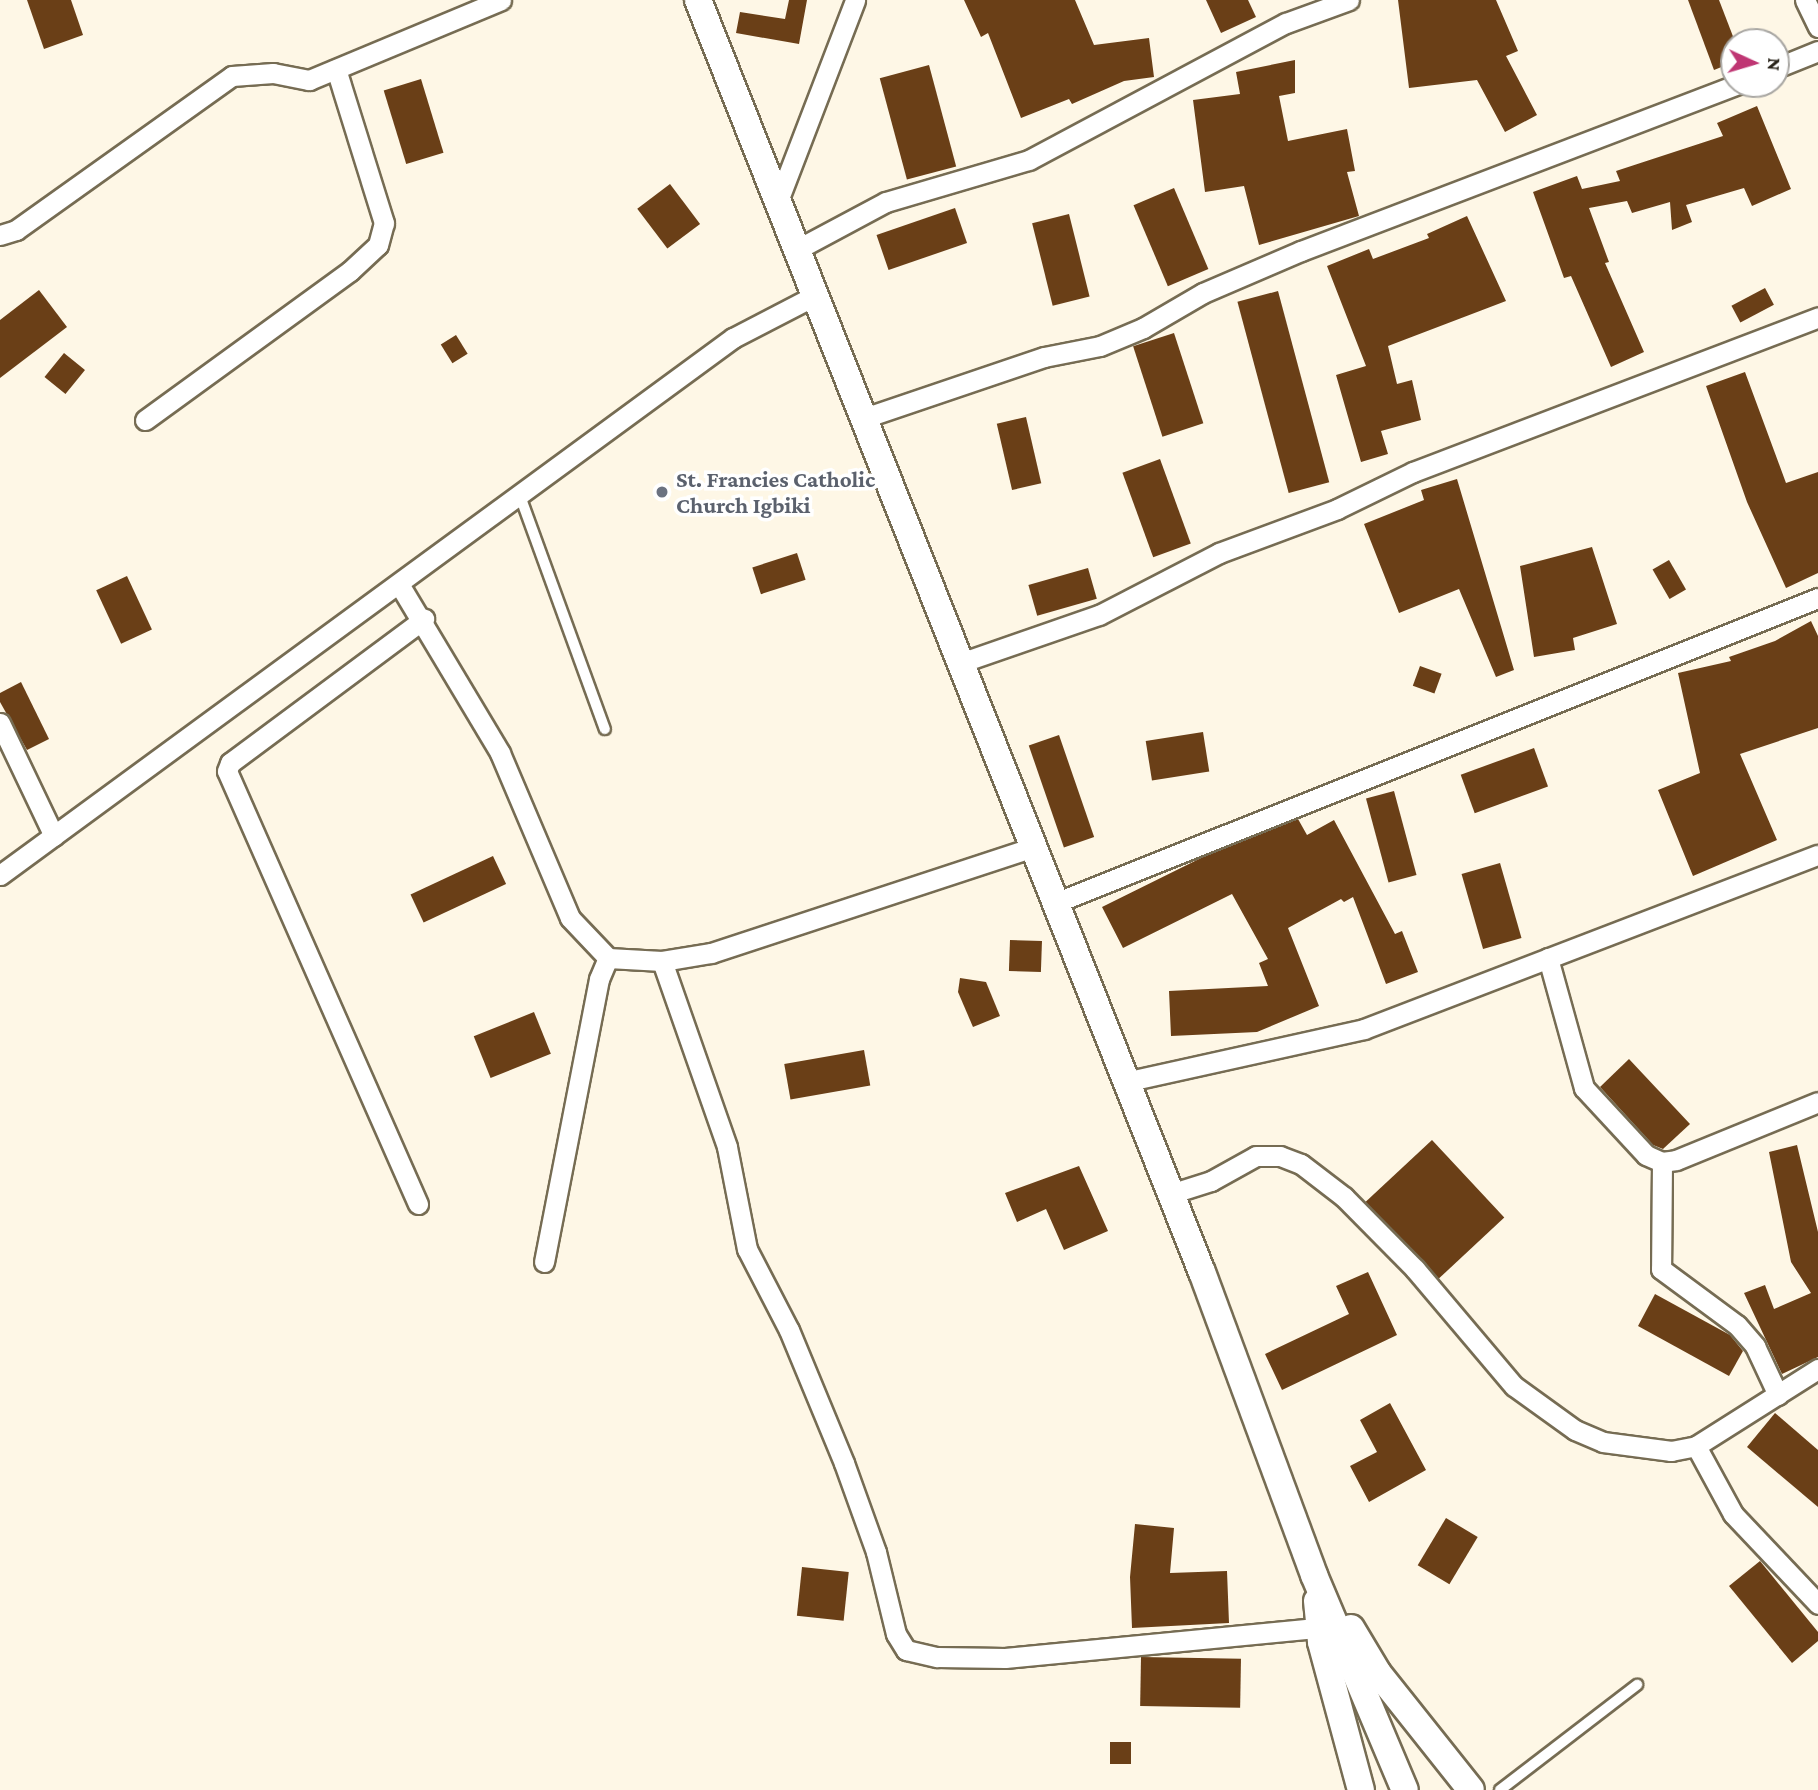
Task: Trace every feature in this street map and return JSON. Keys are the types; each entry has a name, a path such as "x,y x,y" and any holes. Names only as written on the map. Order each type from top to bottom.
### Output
{"street":[{"path":"0,235 16,230 232,76 273,74 309,80 501,0"},
{"path":"698,0 1170,1194 1314,1575 1405,1790"},
{"path":"778,201 855,0"},
{"path":"796,250 886,202 1030,160 1286,23 1349,0"},
{"path":"1805,0 1818,26"},
{"path":"1790,62 1818,51"},
{"path":"145,420 350,271 378,245 384,223 335,69"},
{"path":"864,418 1044,358 1100,346 1143,328 1203,293 1301,251 1720,91"},
{"path":"0,875 733,338 814,296"},
{"path":"960,663 1099,615 1219,553 1337,509 1413,472 1818,317"},
{"path":"400,584 424,620 500,753 570,918 608,958 662,961 711,953 1033,847"},
{"path":"1055,903 1818,598"},
{"path":"418,1204 227,771 230,763 424,620"},
{"path":"0,723 54,836"},
{"path":"1125,1082 1364,1029 1818,855"},
{"path":"544,1262 599,979 608,958"},
{"path":"1548,958 1584,1088 1646,1155 1662,1162 1818,1102"},
{"path":"662,961 727,1147 747,1249 789,1330 844,1463 876,1552 896,1634 906,1650 937,1657 1005,1658 1319,1628"},
{"path":"1170,1194 1211,1181 1256,1156 1280,1156 1301,1164 1344,1197 1475,1336 1514,1385 1547,1411 1603,1442 1671,1451 1696,1446 1818,1369"},
{"path":"1662,1162 1661,1269 1737,1325 1755,1346 1778,1395"},
{"path":"1696,1446 1733,1514 1818,1604"},
{"path":"1314,1575 1319,1628 1361,1790"},
{"path":"1314,1575 1378,1673 1471,1790"}],"lane":[{"path":"520,496 605,729"},
{"path":"1500,1790 1637,1685"}],"building":[{"path":"27,0 71,0 83,35 44,49"},
{"path":"789,0 807,0 799,44 736,33 740,12 785,19"},
{"path":"964,0 1075,0 1094,45 1149,38 1154,77 1124,81 1072,104 1069,99 1021,118 988,33 981,37"},
{"path":"1206,0 1248,0 1256,17 1221,33"},
{"path":"1398,0 1496,0 1518,51 1506,56 1537,115 1505,132 1477,80 1409,88"},
{"path":"1688,0 1719,0 1730,28 1720,28 1720,68 1714,70"},
{"path":"1295,60 1295,93 1279,96 1288,141 1347,129 1355,171 1347,172 1359,216 1259,245 1244,186 1205,192 1193,100 1240,94 1236,72"},
{"path":"929,65 956,166 907,180 880,78"},
{"path":"421,79 444,153 406,164 384,90"},
{"path":"1757,106 1791,189 1752,206 1744,188 1686,205 1692,222 1672,230 1670,202 1632,213 1627,201 1589,208 1609,262 1605,263 1644,352 1611,367 1571,276 1564,278 1533,192 1577,176 1582,189 1620,181 1616,171 1723,136 1717,123"},
{"path":"670,184 700,224 667,249 637,209"},
{"path":"1174,188 1208,269 1168,286 1133,205"},
{"path":"955,208 967,243 889,270 877,235"},
{"path":"1069,214 1090,296 1053,306 1032,223"},
{"path":"1467,216 1506,301 1388,346 1397,384 1412,380 1421,420 1381,431 1388,454 1361,462 1336,375 1366,366 1327,266 1369,249 1373,259 1429,238 1427,234"},
{"path":"1765,288 1774,305 1740,323 1731,306"},
{"path":"39,290 67,327 0,378 0,320"},
{"path":"1278,291 1329,482 1289,493 1237,302"},
{"path":"1174,333 1203,423 1162,437 1133,346"},
{"path":"456,335 468,354 452,363 441,345"},
{"path":"64,353 85,370 65,394 44,377"},
{"path":"1745,372 1786,483 1818,472 1818,573 1786,588 1747,502 1706,386"},
{"path":"1026,417 1041,483 1012,490 997,424"},
{"path":"1160,459 1191,544 1153,557 1122,473"},
{"path":"1457,479 1514,670 1496,677 1459,589 1399,613 1364,524 1424,500 1421,490"},
{"path":"1592,547 1617,624 1573,638 1575,650 1534,657 1520,566"},
{"path":"797,553 806,580 761,594 752,568"},
{"path":"1669,560 1686,589 1670,599 1653,570"},
{"path":"1088,568 1097,599 1037,616 1028,585"},
{"path":"127,576 152,629 121,644 96,590"},
{"path":"1811,621 1818,636 1818,728 1740,754 1777,840 1693,876 1658,790 1700,773 1678,673 1731,661 1729,657 1775,641"},
{"path":"1420,666 1442,674 1434,694 1413,686"},
{"path":"21,682 49,739 27,750 0,702 0,693"},
{"path":"1203,732 1209,772 1152,781 1146,741"},
{"path":"1059,735 1094,837 1064,848 1029,745"},
{"path":"1534,748 1548,787 1475,813 1461,775"},
{"path":"1394,791 1417,875 1389,883 1366,799"},
{"path":"1298,819 1307,835 1334,820 1395,934 1402,931 1418,972 1386,984 1353,897 1344,902 1341,899 1288,928 1319,1006 1257,1032 1171,1036 1169,991 1268,986 1259,963 1268,959 1232,894 1123,948 1102,907 1201,858"},
{"path":"493,856 506,884 424,923 411,894"},
{"path":"1500,863 1521,938 1483,949 1462,874"},
{"path":"1010,940 1042,941 1041,972 1009,971"},
{"path":"960,978 986,982 1000,1016 973,1027 958,992"},
{"path":"534,1012 551,1054 491,1078 474,1036"},
{"path":"864,1050 870,1085 790,1100 784,1064"},
{"path":"1629,1059 1690,1124 1663,1149 1653,1145 1600,1087"},
{"path":"1432,1140 1504,1218 1438,1280 1365,1202"},
{"path":"1797,1145 1818,1232 1818,1357 1782,1374 1744,1293 1765,1285 1774,1309 1811,1293 1791,1262 1769,1152"},
{"path":"1079,1166 1108,1231 1064,1250 1046,1209 1017,1222 1005,1193"},
{"path":"1368,1272 1397,1335 1282,1390 1265,1354 1349,1314 1336,1286"},
{"path":"1655,1294 1730,1335 1743,1351 1729,1376 1638,1326"},
{"path":"1390,1403 1426,1470 1369,1502 1350,1466 1377,1452 1360,1420"},
{"path":"1775,1413 1818,1450 1818,1507 1747,1447"},
{"path":"1446,1518 1478,1537 1449,1584 1418,1565"},
{"path":"1135,1524 1174,1528 1170,1573 1227,1571 1229,1623 1132,1628 1130,1577"},
{"path":"1760,1561 1818,1632 1818,1641 1792,1663 1729,1586"},
{"path":"802,1567 849,1572 844,1621 797,1616"},
{"path":"1141,1657 1241,1659 1240,1708 1140,1706"},
{"path":"1110,1742 1131,1742 1131,1764 1110,1764"}],"place":[{"name":"St. Francies Catholic Church Igbiki","path":"662,492"}]}
